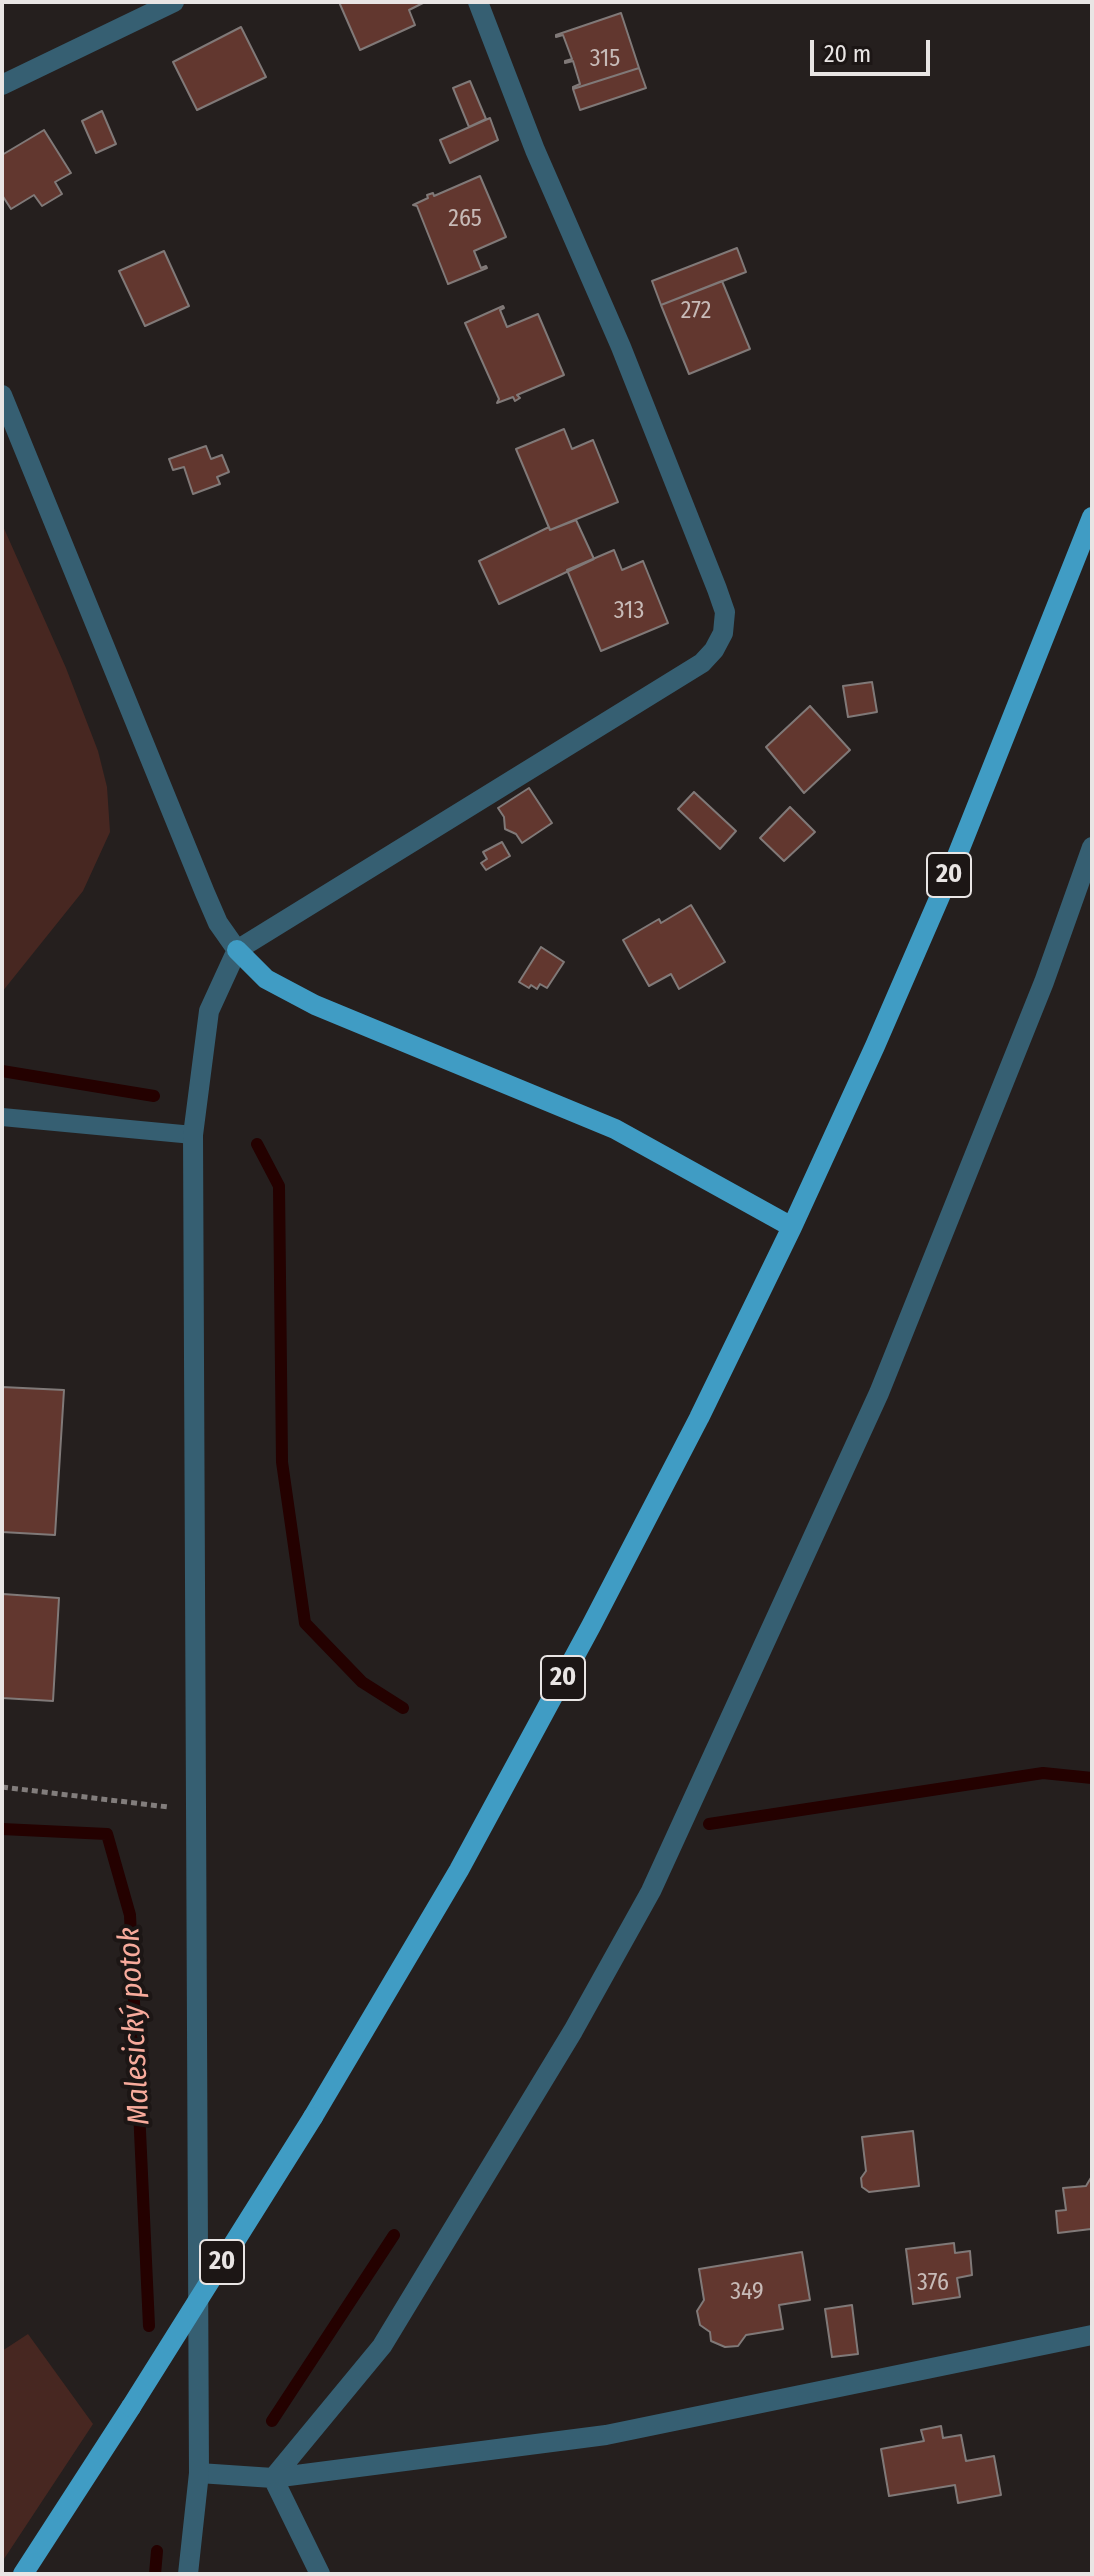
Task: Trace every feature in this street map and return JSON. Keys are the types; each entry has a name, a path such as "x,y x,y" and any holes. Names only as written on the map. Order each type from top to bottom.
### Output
{"main road":[{"name":"20","path":"23,2574 313,2117 459,1870 591,1626 699,1418 875,1046 951,871 1092,517"},
{"path":"237,950 266,979 315,1005 615,1129 792,1227"}],"street":[{"path":"2,85 174,2"},
{"path":"188,2574 199,2473 193,1135 209,1011 237,950 702,663 723,633 725,612 717,589 621,347 535,150 478,2"},
{"path":"2,395 205,893 218,923 237,950"},
{"path":"273,2478 382,2346 573,2031 651,1891 879,1393 1044,982 1092,847"},
{"path":"199,2473 273,2478 606,2435 1092,2335"},
{"path":"273,2478 320,2574"}],"lane":[{"path":"2,1117 193,1135"}],"path":[{"path":"2,1787 196,1811"}],"shaded area":[{"path":"2,524 66,668 98,751 107,787 110,832 83,891 2,992"},
{"path":"28,2334 93,2424 2,2562 2,2351"}],"building":[{"path":"339,2 423,3 409,10 415,25 360,50"},
{"path":"621,13 639,68 573,89 580,84 573,61 565,63 572,59 563,35 556,35"},
{"path":"241,27 266,77 197,110 173,62"},
{"path":"639,68 646,88 580,110 573,89"},
{"path":"470,81 486,119 469,127 453,88"},
{"path":"102,111 116,144 96,153 82,121"},
{"path":"490,118 498,140 450,163 440,140"},
{"path":"44,130 71,173 55,182 62,194 42,206 34,195 11,209 2,195 2,155"},
{"path":"480,176 506,237 474,251 481,268 487,268 448,284 417,206 413,205 428,198 427,195 433,193 434,196"},
{"path":"737,248 746,272 661,305 652,281"},
{"path":"164,251 189,306 145,326 119,271"},
{"path":"722,281 750,349 689,374 661,305"},
{"path":"503,306 500,310 507,327 538,314 564,375 517,395 520,398 515,401 513,397 497,403 499,399 465,323"},
{"path":"564,429 572,449 593,440 618,502 550,530 516,449"},
{"path":"206,446 211,459 222,455 229,472 217,477 220,484 193,494 184,467 173,470 169,459"},
{"path":"576,520 594,559 499,604 479,561 549,527 550,530"},
{"path":"614,550 622,570 643,561 668,623 601,651 567,570"},
{"path":"872,682 877,712 848,717 843,686"},
{"path":"810,706 850,750 804,793 766,747"},
{"path":"529,788 552,823 522,843 516,834 505,829 504,817 498,808"},
{"path":"694,792 736,831 720,849 678,809"},
{"path":"790,807 815,832 784,861 760,838"},
{"path":"502,842 510,856 486,870 481,863 487,859 483,852"},
{"path":"691,905 725,962 679,989 671,974 649,986 623,940"},
{"path":"541,947 564,962 547,988 540,984 537,989 531,985 529,988 519,982"},
{"path":"2,1387 64,1390 55,1535 2,1532"},
{"path":"3,1594 59,1598 53,1701 2,1698"},
{"path":"913,2131 919,2186 869,2192 862,2187 861,2178 866,2171 862,2137"},
{"path":"1092,2176 1092,2237 1091,2229 1058,2233 1056,2211 1066,2210 1063,2188 1086,2186"},
{"path":"954,2243 955,2253 970,2251 972,2275 957,2278 960,2297 913,2304 906,2249"},
{"path":"802,2252 810,2300 779,2305 783,2329 746,2335 738,2346 725,2347 711,2341 710,2332 700,2325 697,2311 704,2300 699,2269"},
{"path":"852,2305 858,2354 832,2357 825,2309"},
{"path":"941,2426 943,2438 961,2435 966,2461 994,2456 1001,2495 958,2503 955,2485 889,2496 881,2449 924,2441 921,2430"}],"waterway":[{"path":"2,1071 154,1096"},
{"path":"257,1144 279,1186 282,1462 305,1623 362,1682 403,1708"},
{"path":"709,1824 1043,1773 1092,1778"},
{"name":"Malesický potok","path":"2,1829 107,1834 130,1915 149,2326"},
{"path":"272,2421 394,2235"},
{"name":"Malesický potok","path":"155,2574 157,2551"}]}
